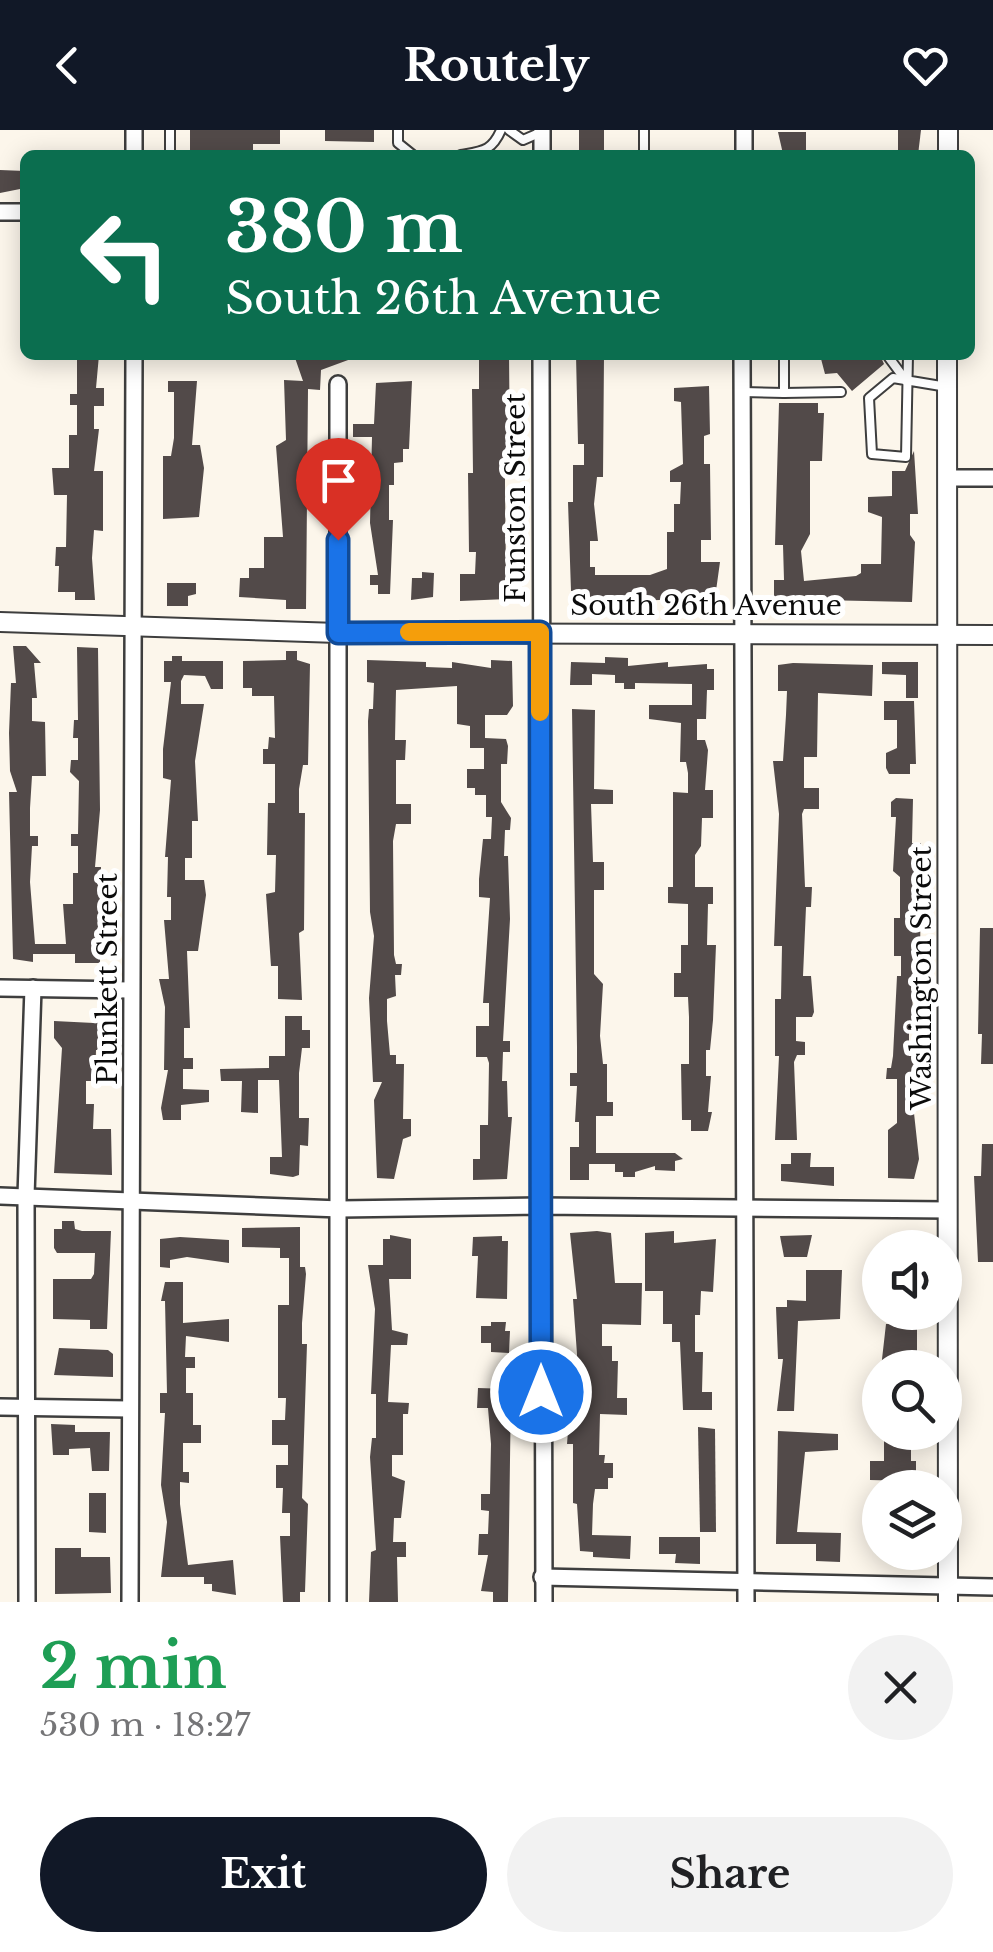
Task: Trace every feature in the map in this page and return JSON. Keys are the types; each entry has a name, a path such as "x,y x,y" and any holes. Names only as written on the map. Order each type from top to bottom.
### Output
{"street":[{"name":"Plunkett Street","path":"130,1602 134,360"},
{"name":"Funston Street","path":"541,360 540,1206 544,1602"},
{"path":"742,360 746,1602"},
{"name":"Washington Street","path":"947,360 948,1594"},
{"path":"338,384 338,1602"},
{"path":"947,478 993,478"},
{"name":"South 26th Avenue","path":"0,622 338,633 993,635"},
{"path":"0,988 130,990"},
{"path":"27,1602 26,1196 33,988"},
{"path":"0,1196 340,1210 540,1206 948,1210"},
{"path":"0,1407 129,1408"},
{"path":"542,1578 746,1582 948,1594 993,1587"}],"lane":[{"path":"488,150 495,145 501,130"},
{"path":"509,130 523,140 542,130"},
{"path":"784,360 784,392"},
{"path":"892,360 907,382"},
{"path":"908,360 907,382 906,457 872,454 868,398 893,378 907,382 947,387"},
{"path":"742,392 840,392"}],"building":[{"path":"190,130 280,130 280,144 253,144 253,150 190,150"},
{"path":"325,130 374,130 374,142 325,141"},
{"path":"579,130 604,130 604,150 579,150"},
{"path":"898,130 921,130 919,150 898,150"},
{"path":"778,132 806,132 806,150 782,150"},
{"path":"0,170 20,171 20,189 0,193"},
{"path":"77,360 99,360 96,388 104,388 104,406 94,406 94,429 99,429 94,471 103,471 103,531 94,530 95,600 75,600 75,592 58,592 59,566 55,566 56,547 66,547 67,495 54,495 52,468 69,468 69,435 77,435 77,405 70,405 70,394 77,394"},
{"path":"296,360 348,360 321,370 320,390 308,389 306,609 286,609 286,600 239,597 240,578 249,578 249,568 264,568 264,537 283,537 276,446 286,440 284,380 303,381"},
{"path":"479,360 509,360 506,578 512,578 512,588 508,589 508,599 460,601 460,574 475,574 476,552 469,552 468,473 473,473 472,389 479,389"},
{"path":"576,360 604,360 603,477 597,477 594,504 598,541 590,541 590,567 595,567 595,575 650,575 667,569 667,532 674,532 674,504 680,504 681,482 670,482 670,471 683,464 681,402 674,401 674,388 709,386 710,434 704,436 704,464 710,464 711,540 701,540 701,562 720,562 715,598 576,603 576,591 571,591 568,502 573,502 573,465 584,465 584,444 578,444"},
{"path":"821,360 882,360 884,364 852,391 837,373 825,374"},
{"path":"168,381 197,381 192,445 200,445 204,468 199,517 163,519 163,456 171,456 174,438 174,392 168,392"},
{"path":"412,381 409,449 403,449 403,462 394,463 394,485 389,485 389,520 393,520 390,594 378,594 378,585 370,585 370,575 378,575 370,523 372,437 353,437 353,424 374,424 376,383"},
{"path":"779,403 818,403 818,413 824,413 822,461 810,461 810,534 801,551 804,581 856,576 861,573 861,564 881,564 882,517 868,512 868,497 892,496 892,471 905,471 914,451 918,514 910,514 910,535 915,542 912,602 774,599 774,580 784,580 783,545 775,545"},
{"path":"422,572 434,573 433,597 411,600 412,578 422,578"},
{"path":"167,583 196,583 196,594 188,596 188,606 167,606"},
{"path":"13,646 26,646 41,663 34,663 37,698 32,698 32,721 45,722 46,776 32,776 30,836 38,836 38,846 32,846 30,882 35,944 66,944 63,904 73,904 73,873 78,873 78,846 71,846 71,834 78,834 79,781 70,772 71,760 78,760 78,738 73,738 74,720 78,720 77,647 98,648 100,810 95,867 101,867 99,940 111,940 111,951 100,951 100,963 75,963 75,954 33,954 33,962 13,959 9,792 17,792 10,771 9,733 11,683 16,683"},
{"path":"286,651 297,651 297,660 310,664 308,765 303,765 299,789 299,813 305,813 304,930 299,933 302,1000 278,999 278,966 271,966 266,894 275,892 276,855 267,855 268,803 275,803 275,764 263,764 263,749 268,749 269,737 275,738 274,696 252,696 252,688 243,688 243,661 286,660"},
{"path":"172,656 182,656 182,661 223,661 223,689 211,689 205,676 184,675 181,681 181,704 204,704 195,761 198,821 192,821 192,858 185,858 185,880 204,880 206,895 198,951 187,951 190,1028 184,1028 184,1058 193,1058 193,1069 183,1069 183,1089 209,1090 209,1102 181,1105 181,1120 163,1120 161,1108 168,1070 164,1070 165,1007 159,979 169,979 164,920 171,920 165,857 171,780 163,778 163,749 171,682 164,682 164,661 172,661"},
{"path":"605,657 628,658 628,666 668,662 668,667 707,664 707,669 714,669 714,690 707,690 706,719 697,719 697,740 705,740 708,750 705,790 713,790 713,818 702,818 701,846 695,855 695,887 713,887 713,904 708,904 707,945 716,945 713,1020 710,1050 706,1050 706,1076 711,1076 708,1112 712,1112 708,1131 691,1131 691,1120 682,1120 681,1064 689,1064 688,997 674,997 674,973 681,973 681,945 688,945 688,904 668,903 668,887 673,887 673,792 688,793 686,762 680,762 681,723 649,719 649,705 692,705 692,684 635,683 635,689 624,689 624,683 615,683 615,675 592,674 592,685 570,685 571,662 605,663"},
{"path":"367,660 426,662 426,667 452,668 452,662 491,668 491,660 512,661 513,706 507,715 485,715 485,738 506,739 508,746 507,764 501,764 501,802 511,818 510,830 505,830 504,856 508,856 510,919 503,1041 510,1041 510,1052 503,1052 502,1081 507,1081 508,1117 512,1117 507,1179 473,1180 473,1159 480,1159 480,1125 488,1125 489,1063 487,1057 476,1057 476,1026 489,1026 489,1003 483,1003 490,898 479,897 479,879 483,839 491,839 492,817 486,817 486,795 475,795 475,788 467,788 467,769 484,769 484,748 470,748 470,726 457,724 457,686 396,690 395,740 406,740 405,760 396,760 396,804 411,804 411,824 396,824 393,841 394,955 396,964 402,964 401,975 395,975 396,996 387,999 387,1021 390,1055 396,1055 396,1064 404,1064 403,1119 411,1119 411,1136 403,1139 394,1179 377,1178 374,1100 382,1082 373,1082 369,998 374,936 370,912 368,721 369,709 373,709 374,683 367,682"},
{"path":"882,662 918,662 918,698 906,698 906,675 882,674"},
{"path":"778,665 873,665 872,696 818,693 817,757 804,757 804,788 819,788 819,809 804,809 802,814 805,887 812,887 811,907 806,907 803,976 811,976 814,1012 812,1017 796,1017 796,1041 805,1042 805,1055 797,1055 794,1062 797,1140 775,1140 779,1056 775,1056 775,999 781,999 782,946 774,946 779,814 773,761 783,761 786,715 787,691 778,691"},
{"path":"884,701 914,701 916,764 910,764 910,774 889,774 886,768 886,753 897,748 897,720 884,720"},
{"path":"572,709 595,710 594,789 613,790 613,804 591,804 593,862 604,862 604,890 594,890 594,974 603,984 600,1036 603,1064 607,1064 607,1102 613,1102 613,1116 596,1116 596,1153 675,1153 683,1159 675,1161 675,1171 655,1170 655,1166 635,1172 635,1177 623,1177 623,1172 615,1172 615,1164 589,1164 589,1180 570,1180 570,1147 579,1147 579,1122 575,1122 577,1086 570,1086 570,1073 577,1073"},
{"path":"896,798 913,799 912,843 921,843 920,969 917,992 912,992 914,1030 909,1030 909,1056 915,1056 918,1092 918,1104 913,1104 919,1159 914,1179 888,1178 888,1130 897,1123 897,1079 886,1079 893,1056 897,976 901,976 901,956 894,956 894,918 900,918 900,877 893,871 896,817 891,817 891,802"},
{"path":"980,928 993,928 993,1064 981,1064 982,1034 978,1034"},
{"path":"94,1014 114,1014 113,1050 96,1050 95,1081 86,1081 86,1104 94,1104 93,1129 111,1129 112,1175 54,1173 62,1048 54,1038 54,1021 94,1023"},
{"path":"285,1016 302,1016 302,1030 310,1030 310,1048 302,1048 299,1073 299,1118 309,1118 308,1146 300,1145 299,1175 293,1177 270,1174 270,1157 282,1157 279,1080 258,1080 258,1113 241,1112 242,1081 221,1081 220,1069 269,1068 269,1056 285,1056"},
{"path":"982,1144 993,1144 993,1262 978,1262 974,1176 981,1176"},
{"path":"791,1153 811,1153 810,1167 834,1167 834,1186 781,1181 781,1164 791,1164"},
{"path":"62,1221 74,1221 75,1229 82,1231 111,1231 107,1329 90,1329 90,1320 53,1319 53,1279 91,1279 94,1274 95,1253 57,1253 54,1229 62,1229"},
{"path":"300,1227 300,1267 305,1267 306,1274 302,1344 307,1344 302,1498 308,1504 305,1592 300,1592 300,1602 283,1602 280,1536 290,1536 290,1513 282,1513 283,1488 276,1488 276,1465 288,1465 288,1445 272,1445 272,1420 285,1420 286,1398 278,1398 278,1305 289,1305 289,1258 280,1258 280,1248 242,1247 242,1228"},
{"path":"674,1231 674,1243 716,1239 713,1292 701,1291 700,1315 695,1315 695,1352 703,1352 702,1392 712,1392 712,1410 683,1410 680,1342 672,1342 672,1324 663,1324 663,1291 645,1291 645,1233"},
{"path":"570,1233 611,1233 615,1283 642,1283 641,1325 602,1324 602,1346 612,1346 612,1361 618,1361 617,1398 627,1398 627,1415 600,1414 599,1455 605,1455 604,1463 613,1463 613,1478 608,1478 608,1489 595,1489 593,1504 592,1535 631,1536 630,1559 593,1557 593,1552 580,1551 577,1504 573,1503 573,1444 567,1444 568,1431 575,1428 577,1354 573,1299 577,1299"},
{"path":"390,1235 411,1239 411,1279 389,1279 392,1330 408,1334 407,1345 391,1345 388,1402 409,1403 408,1414 403,1414 403,1455 392,1455 392,1476 405,1481 401,1518 394,1518 393,1542 406,1542 406,1557 397,1557 398,1602 369,1602 371,1552 376,1550 370,1457 372,1438 376,1438 376,1394 371,1394 375,1309 368,1265 383,1265 383,1239 390,1239"},
{"path":"812,1235 807,1257 784,1257 780,1236"},
{"path":"502,1236 502,1241 508,1241 507,1299 476,1298 478,1256 472,1256 473,1237"},
{"path":"160,1239 229,1240 229,1263 187,1257 170,1260 170,1268 160,1267"},
{"path":"806,1270 842,1270 840,1319 798,1321 794,1411 777,1411 783,1359 778,1359 776,1307 787,1307 787,1300 806,1301"},
{"path":"165,1282 183,1282 183,1323 229,1319 229,1342 186,1336 185,1357 195,1357 195,1368 186,1368 186,1393 193,1393 193,1425 201,1425 201,1443 183,1443 183,1472 189,1472 189,1483 180,1482 180,1504 188,1565 233,1560 236,1595 212,1591 212,1584 204,1584 204,1577 161,1577 167,1522 161,1485 165,1413 160,1413 160,1393 167,1393 165,1301 161,1301"},
{"path":"491,1322 506,1322 505,1331 510,1331 509,1353 491,1352 491,1343 481,1343 481,1326 491,1326"},
{"path":"885,1330 917,1330 917,1350 883,1350"},
{"path":"59,1348 108,1350 113,1354 113,1377 54,1375"},
{"path":"478,1388 511,1389 508,1602 493,1602 493,1592 481,1591 488,1555 478,1555 479,1534 488,1534 489,1511 481,1510 481,1494 490,1494 491,1444 488,1408 477,1408"},
{"path":"51,1424 75,1425 75,1432 110,1432 109,1471 92,1471 90,1448 53,1455"},
{"path":"698,1427 715,1429 716,1532 700,1532"},
{"path":"778,1431 838,1434 838,1450 805,1452 797,1532 841,1533 840,1562 816,1561 816,1544 776,1544"},
{"path":"884,1450 911,1450 916,1470 870,1470 870,1461 884,1461"},
{"path":"89,1493 106,1493 106,1533 89,1532"},
{"path":"659,1537 700,1537 700,1564 675,1563 676,1554 659,1554"},
{"path":"55,1548 81,1548 81,1557 110,1557 111,1593 55,1594"}],"slow traffic":[{"path":"409,632 540,632 540,712"}],"route":[{"path":"338,540 338,633 540,632 541,1392"}]}
